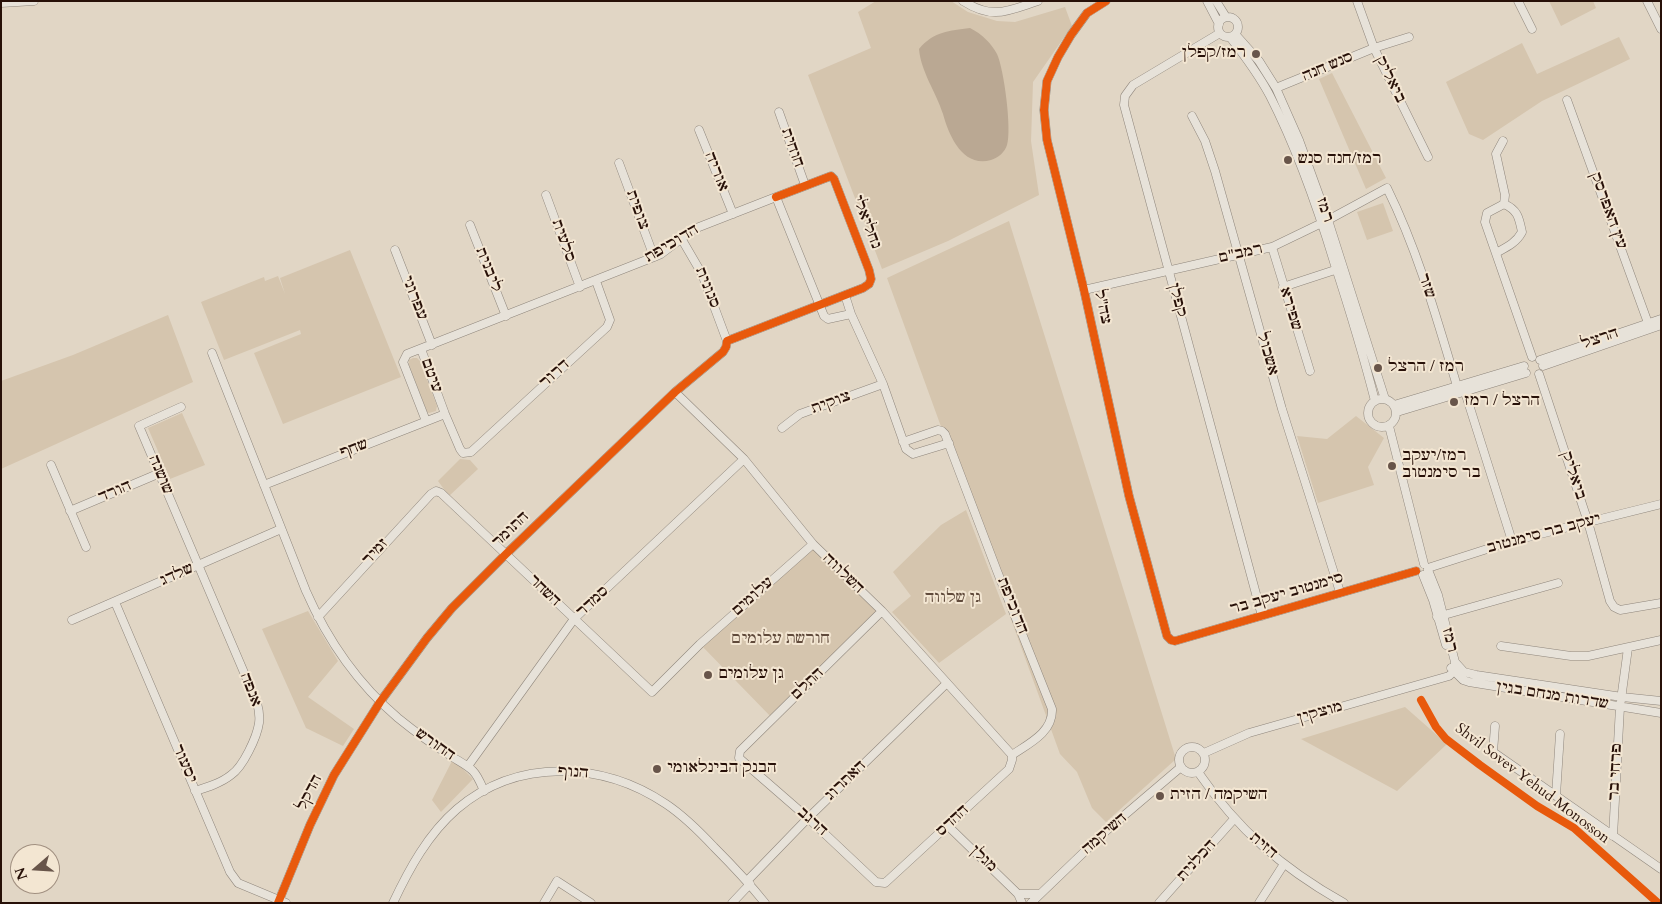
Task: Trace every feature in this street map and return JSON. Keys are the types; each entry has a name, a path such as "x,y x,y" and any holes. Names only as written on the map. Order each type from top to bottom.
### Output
{"street":[{"path":"1,3 34,1"},
{"path":"963,1 979,10 992,13 1002,12 1038,1"},
{"name":"צה\"ל","path":"1106,1 1087,13 1058,57 1048,81 1044,110 1046,140 1084,290 1129,496 1167,636"},
{"path":"1207,1 1219,24 1220,33 1224,36 1232,35 1238,28 1237,22 1232,18 1226,17 1216,1"},
{"name":"ביאליק","path":"1357,1 1374,48 1428,157"},
{"path":"1518,1 1532,29"},
{"path":"1647,1 1661,29"},
{"path":"1219,24 1226,17"},
{"name":"קפלן","path":"1220,33 1132,85 1125,96 1124,105 1262,616"},
{"name":"רמז","path":"1232,35 1259,60 1276,88 1299,140 1340,269 1385,399"},
{"name":"רמז","path":"1232,35 1269,95 1325,222"},
{"name":"סנש חנה","path":"1276,88 1374,48 1409,38"},
{"name":"עץ האפרסק","path":"1568,100 1648,323"},
{"name":"חוחית","path":"779,112 805,185"},
{"name":"אשכול","path":"1192,116 1205,141 1215,171 1282,409 1340,592"},
{"name":"אוריה","path":"699,130 733,214"},
{"path":"1503,141 1496,154 1506,195 1504,204 1487,213 1485,222 1542,371 1534,376 1525,369"},
{"name":"צופית","path":"620,163 654,257"},
{"name":"הדוכיפת","path":"421,349 654,257 669,249 694,229 831,176"},
{"name":"נחליאלי","path":"831,176 834,179 871,279 869,284 863,288 845,295"},
{"name":"רמב\"ם","path":"1084,290 1272,247 1325,222 1387,188"},
{"name":"שזר","path":"1387,188 1400,215 1425,284 1457,386"},
{"name":"סלעית","path":"546,195 580,287"},
{"path":"776,197 824,316 828,319 851,314"},
{"path":"1496,253 1511,246 1518,240 1522,232 1518,217 1513,208 1504,204"},
{"name":"ליבנית","path":"470,225 506,316"},
{"name":"סנונית","path":"681,238 702,274 727,341"},
{"name":"שפירא","path":"1272,247 1310,371"},
{"name":"עפרוני","path":"395,250 432,345"},
{"path":"1283,287 1340,269"},
{"name":"רמז","path":"1340,269 1375,401"},
{"name":"דרור","path":"466,453 474,450 607,327 610,320 596,281"},
{"path":"727,341 845,295 851,314 883,384 903,442 906,449 913,454 949,443 945,434 938,430 903,442"},
{"name":"הרצל","path":"1538,361 1661,319"},
{"name":"הרצל","path":"1538,361 1661,325"},
{"name":"התומר","path":"380,702 427,638 452,608 675,392 723,352 727,341"},
{"name":"עיטם","path":"426,422 403,362 407,354 421,349 460,449 463,453 466,453"},
{"name":"החורש","path":"212,353 318,617 335,647 380,702 423,737 468,766 474,772 484,791"},
{"path":"1525,369 1526,361 1538,361"},
{"path":"1395,408 1457,386 1525,369"},
{"path":"1395,408 1465,392 1525,369"},
{"name":"ביאליק","path":"1539,374 1588,522 1610,600 1614,607 1620,610 1661,603"},
{"name":"צוקית","path":"782,428 800,414 883,384"},
{"name":"השלווה","path":"675,392 744,460 812,544 882,612 1012,755"},
{"path":"1465,392 1512,541"},
{"path":"1385,399 1395,408 1395,421 1384,428 1375,426 1369,420 1368,411 1375,401 1385,399"},
{"name":"שושנה","path":"180,407 139,426 198,565"},
{"name":"שחף","path":"264,485 445,414"},
{"name":"רמז","path":"1389,426 1424,570 1438,595 1445,641 1453,667 1439,680"},
{"name":"הדוכיפת","path":"949,443 1052,709 1053,718 1049,726 1012,755"},
{"name":"סמדר","path":"468,766 574,619 744,460"},
{"path":"51,465 86,547"},
{"name":"הורד","path":"70,510 160,473"},
{"name":"השחר","path":"436,491 441,492 652,692"},
{"name":"זמיר","path":"318,617 430,494 436,491"},
{"name":"יעקב בר סימנטוב","path":"1424,570 1512,541 1661,504"},
{"name":"שלדג","path":"72,620 282,530"},
{"name":"עלומים","path":"652,692 700,644 812,544"},
{"name":"אנפה","path":"195,791 218,783 238,770 258,727 259,717 257,703 198,565"},
{"name":"סימנטוב יעקב בר","path":"1167,636 1175,641 1340,592 1424,570"},
{"path":"1440,616 1558,583"},
{"name":"יסעור","path":"116,602 233,878 245,886 281,902"},
{"name":"התלם","path":"739,758 740,751 882,612"},
{"path":"1501,646 1571,656 1588,656 1661,640"},
{"name":"פרחי בר","path":"1613,836 1620,707 1628,648"},
{"name":"שדרות מנחם בגין","path":"1453,667 1468,673 1622,697 1661,701"},
{"name":"שדרות מנחם בגין","path":"1453,667 1463,680 1469,682 1661,713"},
{"name":"מוצקין","path":"1204,753 1249,733 1439,680"},
{"name":"האתרוג","path":"732,903 808,818 947,683"},
{"name":"הדקל","path":"281,902 320,803 334,775 380,702"},
{"path":"1495,726 1493,752 1661,869"},
{"path":"1556,795 1560,734"},
{"path":"1197,747 1204,753 1205,764 1198,772 1187,772 1181,767 1179,758 1185,748 1197,747"},
{"name":"ההדס","path":"885,883 1009,769 1012,765 1012,755"},
{"name":"הרגב","path":"739,758 808,818 876,882 885,883"},
{"name":"השיקמה","path":"1030,903 1107,830 1181,767"},
{"name":"הנוף","path":"393,903 414,862 431,838 458,809 484,791 523,776 560,770 582,772 626,784 658,799 680,814 748,883 765,903"},
{"name":"הזית","path":"1198,772 1234,820 1259,844 1284,864 1342,902"},
{"name":"הכלנית","path":"1159,903 1234,820"},
{"name":"מגלן","path":"947,825 1018,894 1022,903"},
{"path":"1653,864 1661,861"},
{"path":"1259,903 1284,864"},
{"path":"544,903 557,881 591,903"},
{"path":"1018,894 1039,894"}],"green space":[{"path":"876,1 951,1 968,12 997,21 1015,22 1065,7 1072,26 1033,82 1031,141 1039,195 948,241 882,269 808,75 871,48 858,12"},
{"path":"1549,1 1593,1 1596,8 1561,26"},
{"path":"1619,37 1630,59 1542,101 1483,140 1469,134 1446,82 1522,43 1537,74"},
{"path":"1332,73 1386,178 1366,189 1319,79"},
{"path":"1383,203 1393,231 1367,240 1357,212"},
{"path":"1009,221 1176,759 1106,822 1092,808 1077,772 1060,754 887,278"},
{"path":"350,250 401,377 283,424 254,353 301,334 300,330 224,360 201,302 264,277 265,281 278,276 285,294 280,278"},
{"path":"168,315 193,382 1,469 1,381 73,355"},
{"path":"417,358 420,361 437,406 436,411 427,412 409,365 409,360"},
{"path":"182,413 205,465 170,479 148,428"},
{"path":"1356,416 1384,438 1368,467 1374,485 1318,503 1297,436 1327,439"},
{"path":"460,459 470,460 478,469 449,496 438,481"},
{"name":"גן שלווה","path":"966,510 1006,614 939,663 892,612 911,596 893,572 941,525"},
{"name":"חורשת עלומים","path":"813,544 882,611 773,719 700,644"},
{"path":"308,611 338,661 308,697 354,729 343,746 306,728 262,629"},
{"path":"1405,707 1447,744 1397,791 1301,739"},
{"path":"452,761 473,779 441,812 432,800"}],"shaded area":[{"path":"970,28 986,39 992,46 997,54 1002,72 1009,127 1007,145 1003,152 991,160 981,161 965,155 953,140 920,57 919,49 936,35"}],"cycle path":[{"path":"1106,1 1087,13 1058,57 1047,81 1044,110 1047,140 1084,290 1129,496 1167,636 1175,641 1416,571"},
{"path":"278,903 310,825 334,775 380,702 427,638 452,608 675,392 723,352 727,341 869,284 871,279 869,270 834,179 831,176 776,197"},
{"name":"Shvil Sovev Yehud Monosson","path":"1421,700 1436,727 1446,739 1537,806 1574,828 1658,903"}],"place":[{"name":"רמז/קפלן","path":"1256,54"},
{"name":"רמז/חנה סנש","path":"1288,160"},
{"name":"רמז / הרצל","path":"1378,368"},
{"name":"הרצל / רמז","path":"1454,402"},
{"name":"רמז/יעקב בר סימנטוב","path":"1392,466"},
{"name":"גן עלומים","path":"708,675"},
{"name":"הבנק הבינלאומי","path":"657,769"},
{"name":"השיקמה / הזית","path":"1160,796"}]}
